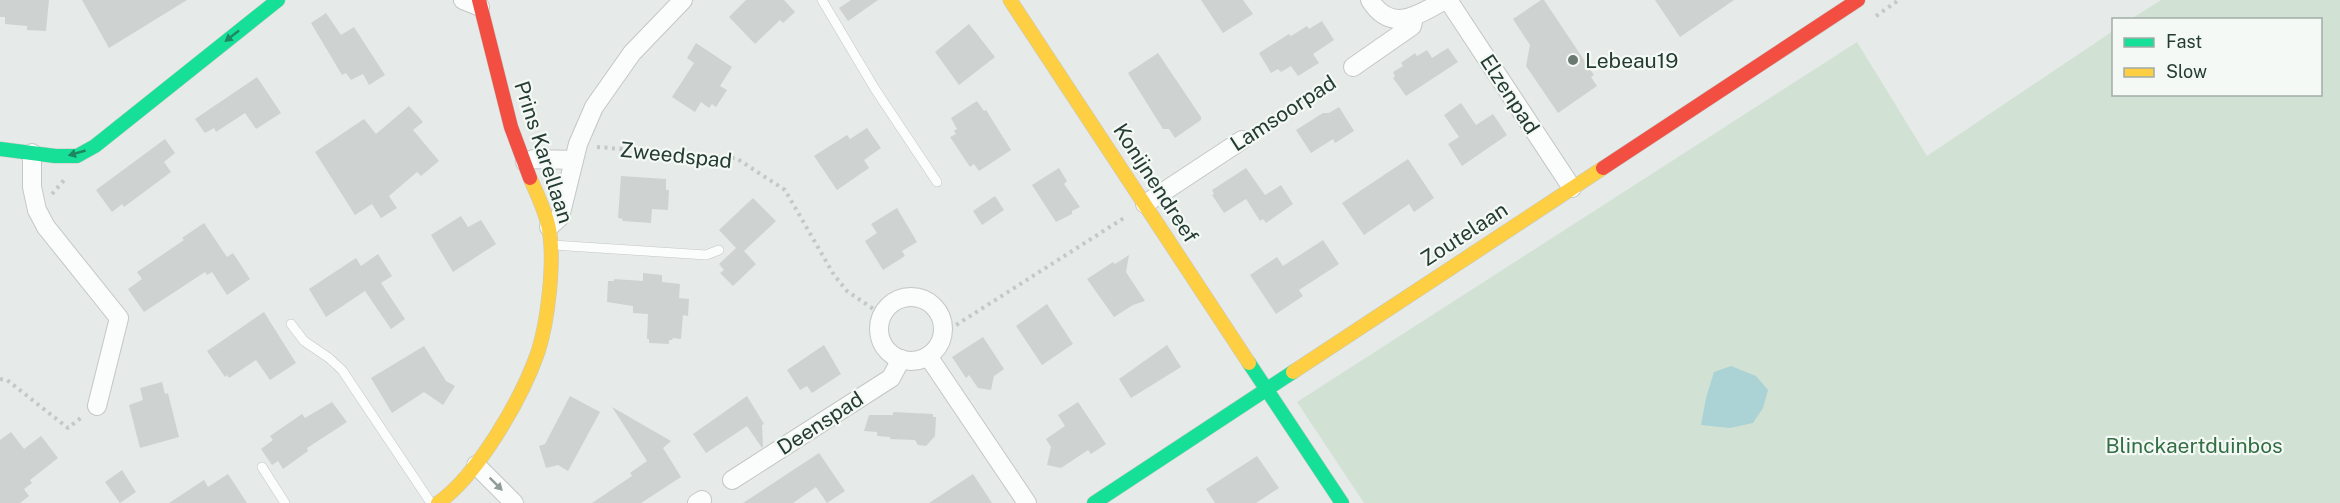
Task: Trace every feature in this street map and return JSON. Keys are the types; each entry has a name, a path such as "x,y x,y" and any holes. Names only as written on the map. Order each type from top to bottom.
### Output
{"street":[{"path":"0,149 77,156 108,137 278,0"},
{"path":"550,236 560,217 576,152 594,107 632,53 683,0"},
{"name":"Konijnendreef","path":"1010,0 1342,503"},
{"path":"1370,0 1374,7 1385,15 1398,20 1414,17"},
{"name":"Elzenpad","path":"1414,17 1446,0 1572,188"},
{"name":"Zoutelaan","path":"1094,503 1858,0"},
{"name":"Prins Karellaan","path":"438,503 448,496 476,465 516,401 538,351 548,300 550,236 512,127 474,2"},
{"name":"Lamsoorpad","path":"1353,67 1412,26 1414,17"},
{"name":"Lamsoorpad","path":"1145,204 1242,140"},
{"path":"525,162 576,152"},
{"path":"32,153 32,187 37,210 46,227 119,318 97,406"},
{"path":"909,297 920,298 937,311 942,321 943,332 935,349 928,356 920,359 901,359 893,355 882,342 879,324 889,306 898,300 909,297"},
{"path":"928,356 1027,503"},
{"name":"Deenspad","path":"732,480 891,378 901,359"},
{"path":"476,465 514,503"}],"lane":[{"path":"822,0 875,90 937,182"},
{"path":"550,236 706,255 719,250"},
{"path":"291,324 303,341 329,358 342,370 431,503"},
{"path":"262,467 285,503"}],"path":[{"name":"Lamsoorpad","path":"1242,140 1353,67"},
{"name":"Zweedspad","path":"576,152 736,158 784,190 834,275 848,291 882,315"},
{"path":"37,210 78,166 77,156"},
{"path":"943,332 1145,204"},
{"path":"0,379 7,380 68,428 97,406"}],"green space":[{"name":"Blinckaertduinbos","path":"2161,0 2340,0 2340,503 1364,503 1297,402 1857,42 1927,156 2112,32 2112,96 2322,96 2322,18 2133,18"}],"water":[{"path":"1731,366 1756,376 1768,390 1763,408 1753,423 1730,428 1701,425 1714,372"}],"building":[{"path":"0,0 49,0 46,31 27,30 27,26 5,24 5,17 0,17"},
{"path":"82,0 187,0 109,48"},
{"path":"746,0 784,0 795,12 783,23 780,20 755,44 729,17"},
{"path":"851,0 878,0 848,21 839,8"},
{"path":"1201,0 1243,0 1253,14 1223,33"},
{"path":"1544,0 1594,75 1591,77 1597,86 1558,113 1526,66 1530,45 1513,19"},
{"path":"1655,0 1734,0 1680,37"},
{"path":"326,13 341,35 354,27 385,75 369,85 363,74 351,80 346,73 342,75 311,23"},
{"path":"1322,21 1334,40 1313,54 1319,63 1298,76 1291,66 1281,72 1278,69 1271,73 1259,53 1289,34 1291,36 1307,26 1309,29"},
{"path":"969,24 995,57 959,85 935,52"},
{"path":"696,43 732,67 720,86 727,90 716,107 712,104 709,108 701,102 695,112 672,97 694,63 687,58"},
{"path":"1448,48 1458,62 1406,96 1393,78 1395,76 1393,72 1403,66 1401,63 1415,53 1417,56 1427,50 1432,58"},
{"path":"1158,53 1201,117 1201,120 1175,138 1169,129 1163,129 1128,73"},
{"path":"257,77 281,113 256,129 245,113 216,132 214,128 205,133 195,119"},
{"path":"977,101 984,111 986,110 1011,150 979,171 974,164 970,167 950,137 956,134 954,131 957,129 951,118"},
{"path":"1461,103 1476,125 1493,114 1507,135 1462,166 1448,144 1459,137 1444,115"},
{"path":"409,106 423,122 413,130 439,161 421,176 417,172 389,196 397,208 381,218 372,204 355,215 315,152 364,119 376,134"},
{"path":"1339,107 1354,131 1335,143 1333,139 1311,153 1296,130 1323,113 1329,113"},
{"path":"867,128 881,148 864,160 869,168 837,190 814,156 847,135 850,139"},
{"path":"165,139 175,153 164,162 171,172 124,207 122,204 112,212 96,190"},
{"path":"1408,159 1434,198 1414,212 1409,204 1364,235 1342,203"},
{"path":"1059,168 1067,181 1064,184 1080,207 1056,222 1032,185"},
{"path":"1246,168 1265,195 1281,185 1293,204 1266,223 1263,219 1260,221 1246,199 1224,213 1212,195 1214,194 1212,190"},
{"path":"621,176 666,179 666,190 669,190 668,210 652,209 651,223 622,221 623,219 618,218"},
{"path":"995,196 1004,210 982,225 973,211"},
{"path":"753,198 776,221 744,251 756,264 733,286 720,273 724,270 719,264 736,248 719,230"},
{"path":"897,208 917,242 902,251 905,256 883,270 865,241 877,233 871,224"},
{"path":"461,216 468,227 481,220 496,244 453,272 431,235"},
{"path":"204,223 227,257 233,253 250,279 227,295 212,272 207,275 205,272 144,312 128,289 142,279 137,272 184,240 182,238"},
{"path":"1323,240 1339,264 1299,290 1303,296 1276,314 1250,275 1277,257 1283,266"},
{"path":"378,254 392,276 381,283 405,319 391,329 365,291 326,317 309,289 356,258 361,266"},
{"path":"1129,255 1126,272 1145,301 1133,305 1114,317 1087,279 1113,262 1115,264"},
{"path":"643,273 662,275 662,282 680,284 679,298 689,299 688,316 683,315 681,339 673,338 669,340 669,344 649,343 647,339 648,314 633,313 633,306 607,302 608,281 614,281 614,279 643,281"},
{"path":"1047,304 1073,344 1042,365 1016,326"},
{"path":"264,312 296,363 270,380 256,360 229,378 227,375 225,377 207,351"},
{"path":"983,337 1004,369 994,376 991,390 978,388 969,375 966,378 952,357"},
{"path":"824,345 841,374 812,393 807,386 800,390 787,370"},
{"path":"1167,345 1181,367 1131,398 1119,379"},
{"path":"424,346 446,381 455,386 443,405 424,392 392,413 371,378"},
{"path":"162,382 165,394 168,393 179,437 140,448 129,405 143,400 140,388"},
{"path":"570,396 600,412 568,471 558,465 546,468 539,446 545,444"},
{"path":"747,396 764,424 762,425 762,448 747,426 706,453 693,434"},
{"path":"332,402 347,422 307,448 308,451 283,469 278,461 272,465 261,449 273,440 270,436 302,414 305,418"},
{"path":"1078,402 1106,444 1091,454 1088,450 1061,468 1047,465 1051,447 1046,439 1065,426 1058,415"},
{"path":"612,407 671,441 663,448 681,477 641,503 592,503 632,476 630,473 647,461"},
{"path":"893,412 933,414 933,417 936,417 935,436 926,446 918,445 915,440 890,439 890,437 877,436 877,432 864,431 869,415 893,415"},
{"path":"11,432 24,449 41,436 58,458 30,480 32,483 24,489 29,496 20,503 0,503 0,440"},
{"path":"819,453 845,491 827,503 816,487 793,503 743,503"},
{"path":"1257,456 1279,488 1256,503 1215,503 1206,489"},
{"path":"122,470 136,492 120,503 105,482"},
{"path":"228,474 247,503 169,503 204,480 208,487"},
{"path":"973,474 992,503 929,503"}],"traffic: fast":[{"path":"0,149 55,156 77,156 95,146 278,0"},
{"path":"1249,363 1342,503"},
{"path":"1094,503 1293,372"}],"traffic: slow":[{"path":"1010,0 1249,363"},
{"path":"1293,372 1603,168"},
{"path":"438,503 468,474 497,434 510,413 538,352 550,291 551,242 546,216 530,178"}],"traffic: jam":[{"path":"479,0 511,127 530,178"},
{"path":"1603,168 1858,0"}],"place":[{"name":"Lebeau19","path":"1573,60"}]}
